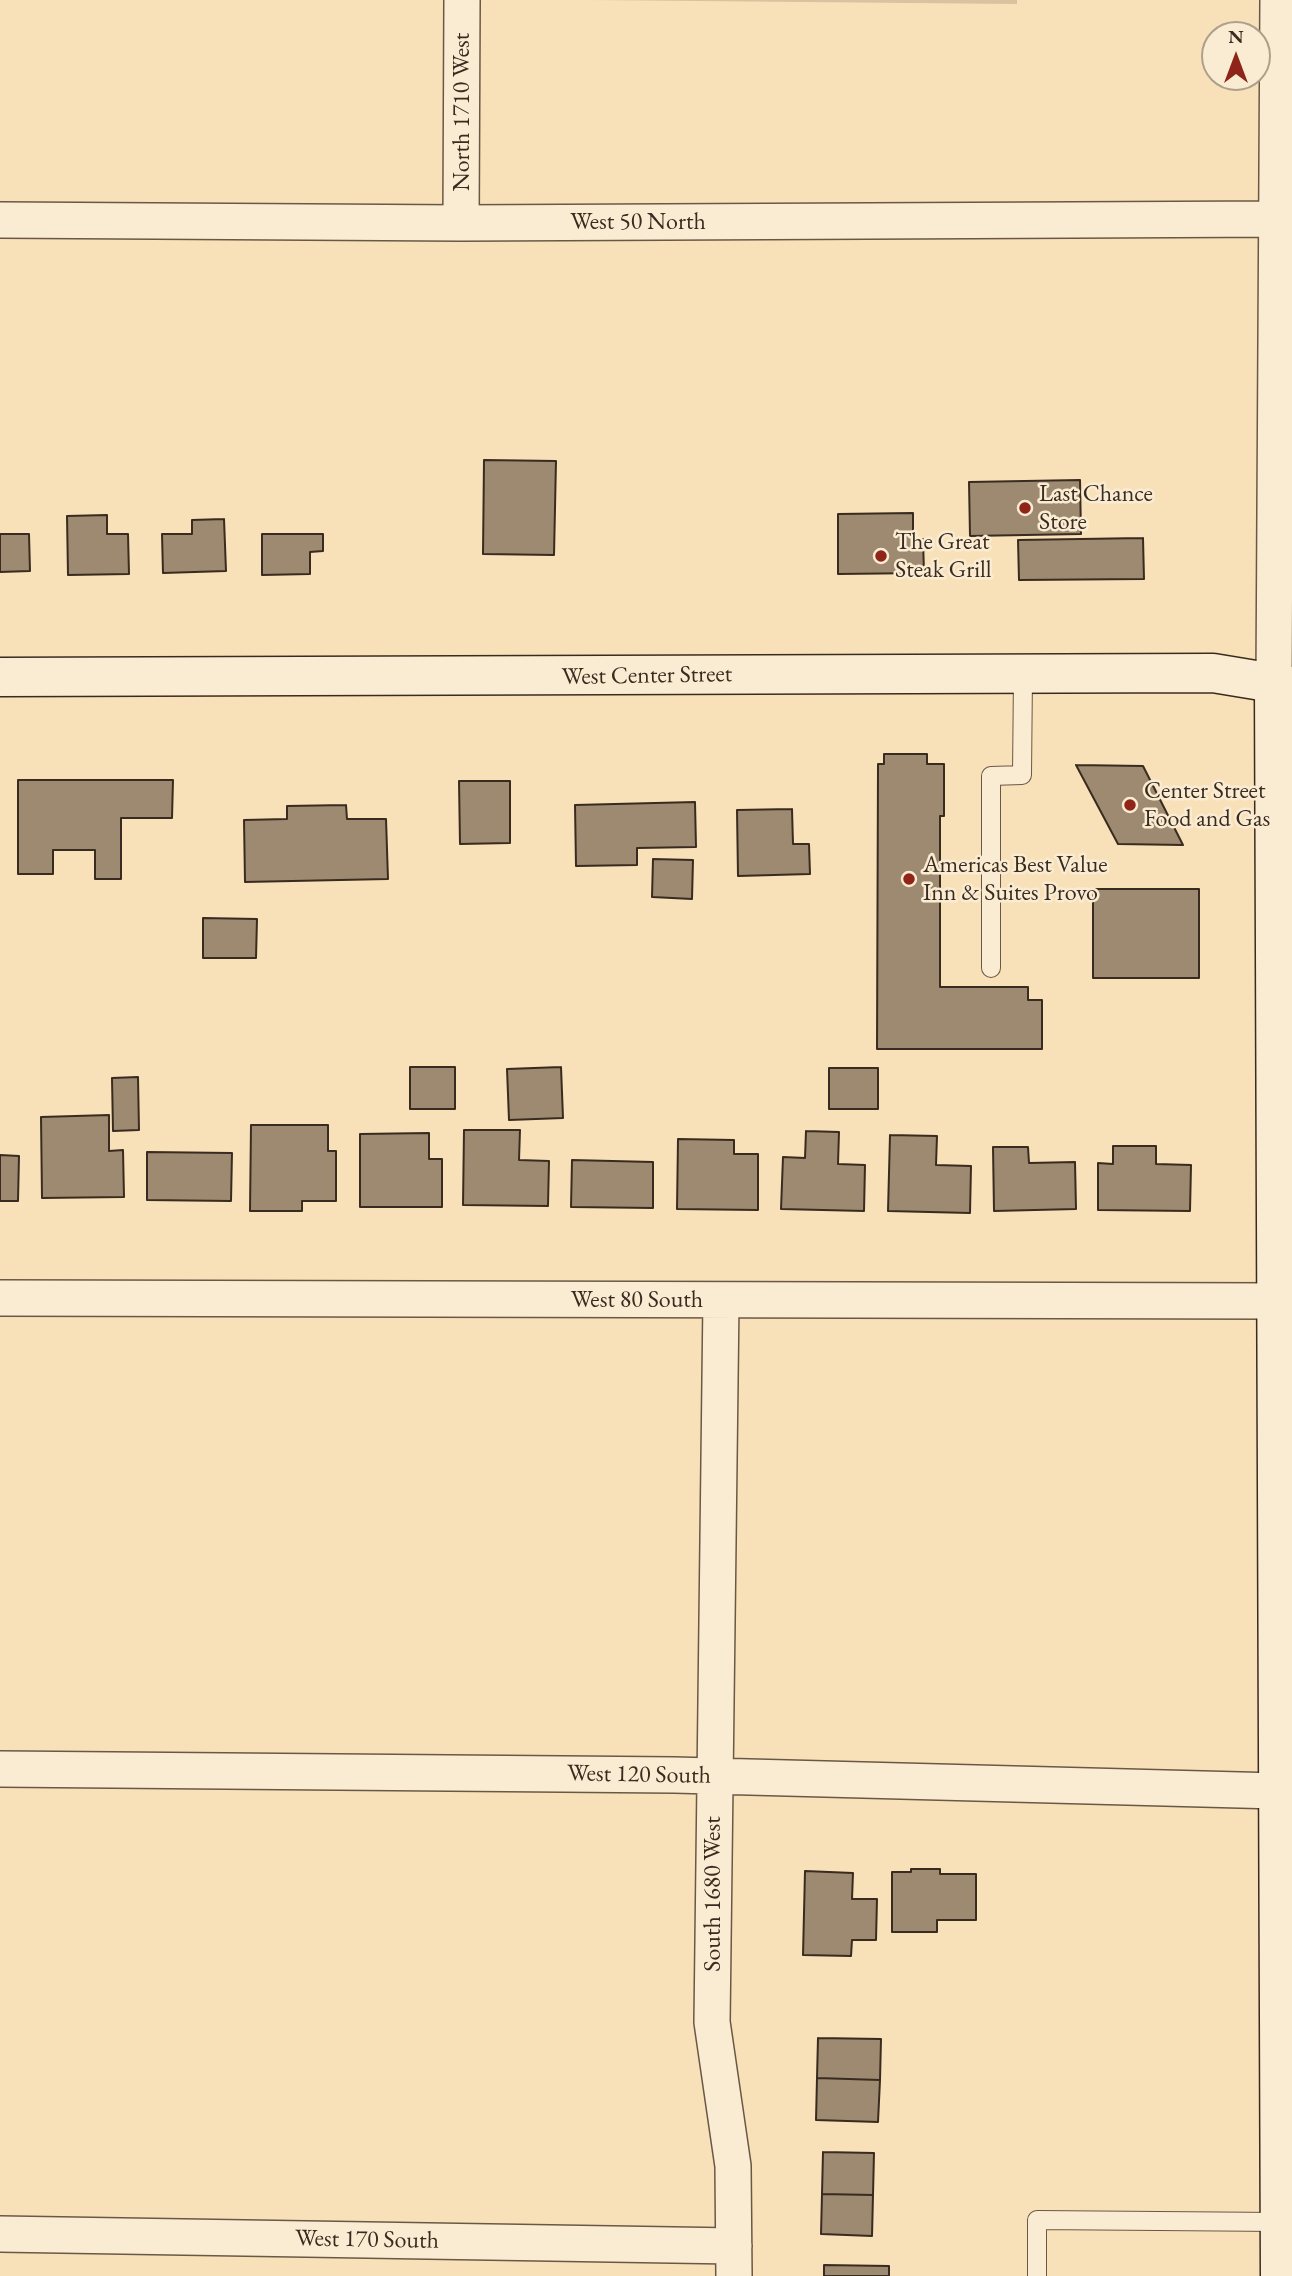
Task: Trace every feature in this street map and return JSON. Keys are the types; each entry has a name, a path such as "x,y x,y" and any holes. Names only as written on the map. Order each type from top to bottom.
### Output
{"street":[{"name":"North 1710 West","path":"461,223 462,0"},
{"path":"1278,0 1277,219 1284,306 1284,1187 1275,1301 1285,1692 1278,1791 1284,2268"},
{"name":"West 50 North","path":"0,220 461,223 1277,219"},
{"name":"West Center Street","path":"0,677 1213,673 1283,685"},
{"name":"West 80 South","path":"0,1297 1275,1301"},
{"name":"South 1680 West","path":"721,1300 712,2022 733,2166 734,2261"},
{"name":"West 120 South","path":"0,1769 714,1776 1278,1791"},
{"name":"West 170 South","path":"0,2234 734,2261"}],"lane":[{"path":"991,968 991,776 1022,775 1023,675"},
{"path":"1037,2276 1037,2220 1284,2202"}],"shaded area":[{"path":"590,0 1017,0 1017,4"}],"building":[{"path":"484,460 556,461 554,555 483,554"},
{"name":"Last Chance Store","path":"1080,480 1081,534 970,536 969,482"},
{"name":"The Great Steak Grill","path":"913,513 913,539 923,539 924,573 838,574 838,514"},
{"path":"107,515 107,534 128,534 129,574 68,575 67,516"},
{"path":"224,519 226,571 163,573 162,534 192,534 192,520"},
{"path":"0,534 29,534 30,571 0,572"},
{"path":"262,534 323,534 323,551 310,552 310,574 262,575"},
{"name":"Last Chance Store","path":"1143,538 1144,579 1019,580 1018,540"},
{"name":"Americas Best Value Inn & Suites Provo","path":"884,754 927,754 927,764 944,764 944,816 940,816 940,987 1028,987 1028,1000 1042,1000 1042,1049 877,1049 878,764 884,764"},
{"name":"Center Street Food and Gas","path":"1076,765 1143,766 1183,845 1118,844"},
{"path":"18,780 173,780 172,818 121,818 121,879 95,879 95,850 53,850 53,874 18,874"},
{"path":"459,781 510,781 510,843 460,844"},
{"path":"695,802 696,847 637,848 637,865 576,866 575,805"},
{"path":"346,805 347,819 386,819 388,879 245,882 244,820 287,819 287,806"},
{"path":"792,809 793,844 809,844 810,874 738,876 737,810"},
{"path":"653,859 693,860 692,899 652,897"},
{"path":"1093,889 1199,889 1199,978 1093,978"},
{"path":"203,918 257,919 256,958 203,958"},
{"path":"410,1067 455,1067 455,1109 410,1109"},
{"path":"561,1067 563,1118 509,1120 507,1069"},
{"path":"829,1068 878,1068 878,1109 829,1109"},
{"path":"138,1077 139,1130 113,1131 112,1078"},
{"path":"109,1115 109,1151 123,1150 124,1197 42,1198 41,1117"},
{"path":"251,1125 328,1125 328,1151 336,1151 336,1201 302,1201 302,1211 250,1211"},
{"path":"464,1130 520,1130 519,1160 549,1161 548,1206 463,1205"},
{"path":"806,1131 839,1132 838,1164 865,1165 864,1211 781,1209 783,1157 805,1158"},
{"path":"429,1133 429,1159 442,1159 442,1207 360,1207 360,1134"},
{"path":"890,1135 937,1136 936,1165 971,1166 970,1213 888,1211"},
{"path":"678,1139 734,1140 734,1154 758,1154 758,1210 677,1209"},
{"path":"1113,1146 1156,1146 1156,1164 1191,1165 1190,1211 1098,1210 1098,1163 1113,1164"},
{"path":"993,1147 1028,1147 1029,1163 1075,1162 1076,1209 994,1211"},
{"path":"147,1152 232,1153 231,1201 147,1200"},
{"path":"0,1155 19,1156 18,1201 0,1201"},
{"path":"572,1160 653,1162 653,1208 571,1207"},
{"path":"911,1869 940,1869 940,1874 976,1874 976,1920 937,1920 937,1932 892,1932 892,1872 911,1872"},
{"path":"805,1871 853,1873 852,1899 877,1899 876,1940 852,1940 851,1956 803,1955"},
{"path":"818,2038 881,2039 880,2080 817,2078"},
{"path":"817,2078 880,2080 878,2122 816,2120"},
{"path":"823,2152 874,2153 873,2195 822,2194"},
{"path":"822,2194 873,2195 872,2236 821,2234"},
{"path":"824,2265 889,2266 889,2276 824,2276"}],"place":[{"name":"Last Chance Store","path":"1025,508"},
{"name":"The Great Steak Grill","path":"881,556"},
{"name":"Center Street Food and Gas","path":"1130,805"},
{"name":"Americas Best Value Inn & Suites Provo","path":"909,879"}]}
